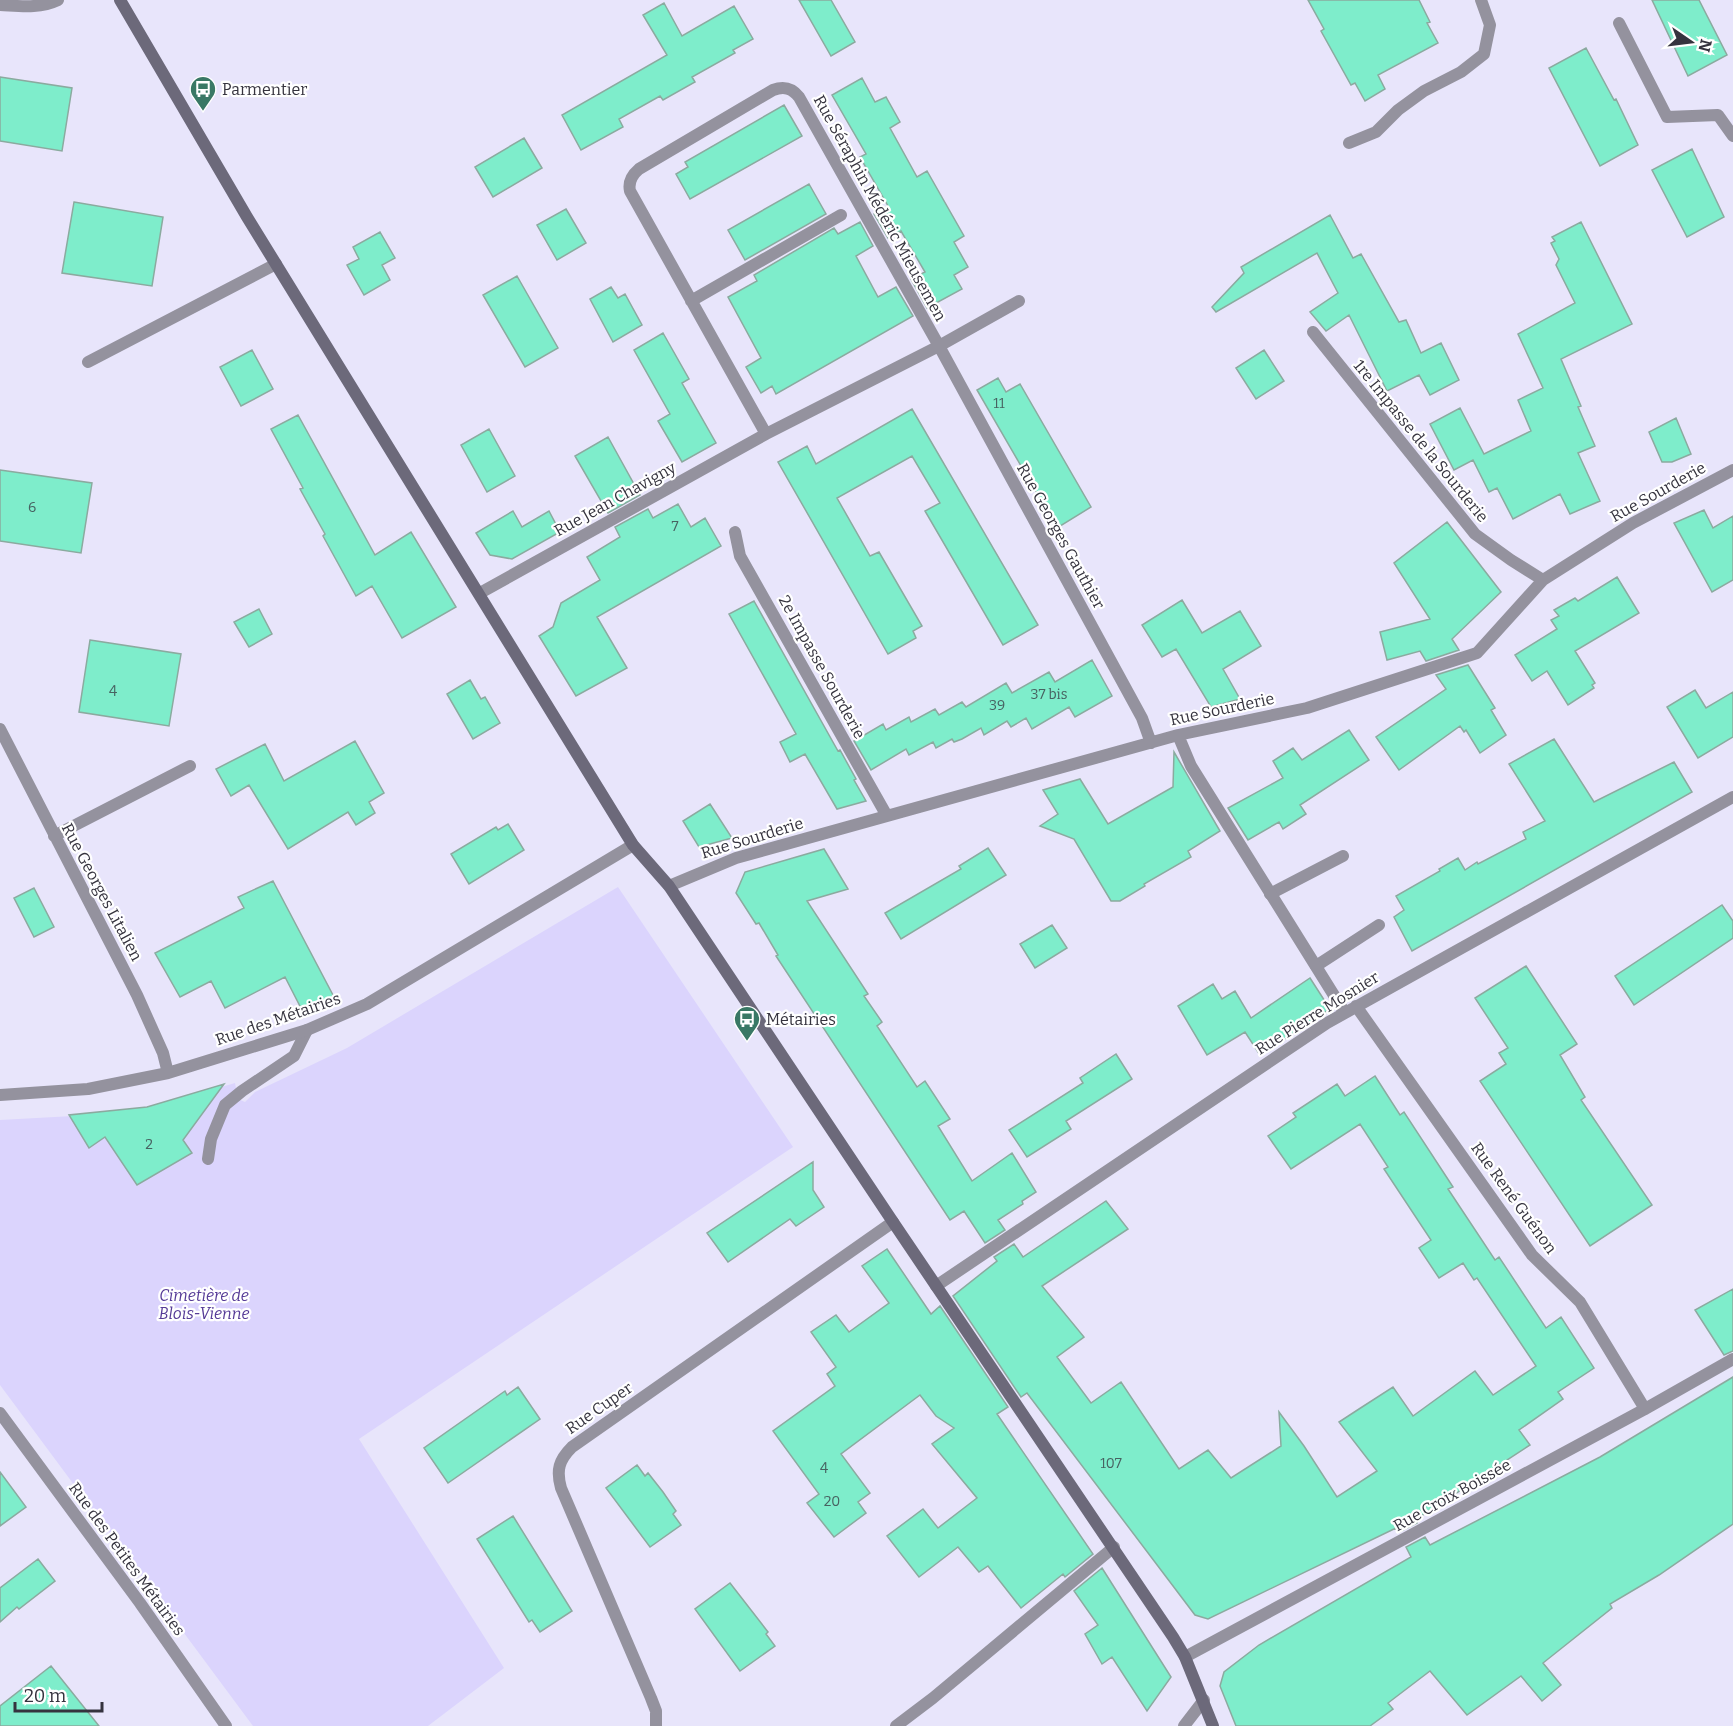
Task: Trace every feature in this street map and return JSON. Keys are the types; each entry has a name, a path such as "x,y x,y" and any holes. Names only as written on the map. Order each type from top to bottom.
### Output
{"street":[{"path":"0,4 34,7 58,0"},
{"path":"120,0 276,264 633,845 669,885 1113,1547 1185,1657 1213,1726"},
{"path":"1349,143 1376,132 1398,110 1424,91 1461,72 1484,54 1490,25 1481,0"},
{"path":"1619,23 1667,117 1719,115 1733,136"},
{"name":"Rue Séraphin Médéric Mieusemen","path":"766,434 630,191 630,180 633,174 650,162 773,90 787,88 800,97 939,346"},
{"path":"691,301 841,215"},
{"path":"88,362 276,264"},
{"name":"Rue Jean Chavigny","path":"480,593 766,434 939,346 1019,301"},
{"name":"1re Impasse de la Sourderie","path":"1313,332 1475,534 1543,580"},
{"name":"Rue Georges Gauthier","path":"939,346 1142,718 1151,743"},
{"name":"Rue Sourderie","path":"669,885 736,858 1178,735 1307,708 1477,653 1543,580 1633,523 1733,470"},
{"name":"2e Impasse Sourderie","path":"735,532 740,556 886,816"},
{"name":"Rue Georges Litalien","path":"0,729 137,995 163,1053 168,1073"},
{"name":"Rue René Guénon","path":"1178,735 1191,766 1316,966 1532,1255 1580,1302 1645,1409"},
{"path":"54,836 190,766"},
{"name":"Rue Pierre Mosnier","path":"936,1286 1350,1009 1733,797"},
{"name":"Rue des Métairies","path":"0,1095 87,1089 168,1073 307,1030 367,1004 633,845"},
{"path":"1270,894 1342,856"},
{"path":"1316,966 1379,925"},
{"path":"208,1160 211,1139 225,1105 294,1056 307,1030"},
{"name":"Rue Cuper","path":"656,1726 656,1711 651,1698 561,1488 558,1476 562,1457 572,1447 893,1222"},
{"name":"Rue Croix Boissée","path":"1185,1657 1645,1409 1733,1359"},
{"name":"Rue des Petites Métairies","path":"0,1413 133,1594 226,1726"},
{"path":"896,1726 933,1698 1113,1547"},
{"path":"1184,1726 1204,1700"}],"green space":[{"name":"Cimetière de Blois-Vienne","path":"618,887 793,1147 359,1439 504,1668 428,1726 253,1726 0,1385 0,1120 91,1115 164,1104 235,1083 238,1099 245,1102 255,1092 347,1048"}],"building":[{"path":"799,0 831,0 855,42 831,56"},
{"path":"1308,0 1419,0 1430,22 1427,23 1438,43 1378,75 1385,89 1365,101 1355,83 1351,85 1321,31 1324,29"},
{"path":"1652,0 1699,0 1727,55 1688,76"},
{"path":"664,3 682,36 734,6 753,39 733,50 735,53 692,77 695,82 663,100 660,96 619,119 623,127 581,150 562,115 667,55 643,15"},
{"path":"1586,48 1614,100 1616,99 1638,145 1600,166 1549,68"},
{"path":"0,77 72,88 62,151 0,141"},
{"path":"862,78 875,102 886,97 900,122 890,128 917,177 927,171 964,236 954,242 968,267 954,275 962,289 927,308 911,279 925,272 901,231 888,238 874,214 888,206 860,157 866,154 832,95"},
{"path":"784,105 802,136 690,199 676,174 688,167 685,162"},
{"path":"524,138 542,168 493,197 475,167"},
{"path":"1692,149 1724,217 1687,237 1652,170"},
{"path":"809,184 826,214 745,260 728,230"},
{"path":"74,202 163,217 152,286 62,273"},
{"path":"566,209 586,243 557,260 537,225"},
{"path":"1330,215 1353,258 1361,254 1399,322 1406,320 1421,353 1441,343 1459,380 1430,395 1419,375 1387,391 1349,315 1326,331 1310,312 1338,293 1317,253 1216,312 1212,307 1244,273 1241,267"},
{"path":"860,222 873,246 856,256 878,297 896,287 913,316 776,394 772,386 761,393 746,367 761,358 728,297 757,281 754,275 834,228 838,234"},
{"path":"1581,222 1632,324 1561,359 1595,446 1578,453 1600,501 1570,514 1560,494 1513,519 1497,488 1489,492 1473,460 1454,470 1430,424 1460,408 1484,454 1531,431 1518,400 1543,388 1518,334 1575,303 1556,265 1559,259 1551,243 1555,241 1552,237"},
{"path":"380,232 395,258 382,265 390,280 364,295 347,265 359,259 353,247"},
{"path":"517,276 558,348 525,367 483,295"},
{"path":"611,287 618,298 625,294 642,325 613,342 590,299"},
{"path":"663,333 689,379 682,383 716,443 682,462 658,421 670,414 634,350"},
{"path":"252,350 273,389 241,406 220,367"},
{"path":"1264,350 1284,381 1256,399 1236,368"},
{"path":"998,378 1006,392 1020,384 1091,507 1057,528 977,390"},
{"path":"912,409 1038,625 1003,645 925,511 940,503 912,456 837,498 870,556 879,552 922,626 913,631 916,638 888,654 778,462 807,446 816,464"},
{"path":"298,415 375,555 411,532 456,607 402,638 372,586 356,596 323,536 325,534 300,489 303,488 271,429"},
{"path":"1676,418 1691,454 1672,462 1662,462 1649,432"},
{"path":"489,429 515,476 487,492 461,445"},
{"path":"608,437 640,495 608,513 575,456"},
{"path":"0,470 92,483 81,553 0,541"},
{"path":"678,504 691,527 705,518 721,546 597,617 627,668 576,696 539,636 553,627 561,603 600,580 587,557 620,537 615,527 648,509 653,518"},
{"path":"1704,510 1713,528 1733,516 1733,580 1712,592 1674,523"},
{"path":"513,511 522,527 549,511 560,532 512,559 490,555 476,533"},
{"path":"1447,522 1501,592 1452,639 1459,650 1426,661 1420,651 1387,660 1380,632 1430,619 1394,563"},
{"path":"1617,577 1639,613 1575,651 1595,683 1592,685 1594,688 1568,705 1547,671 1532,681 1515,655 1557,629 1551,620 1559,616 1554,610 1575,598 1578,601"},
{"path":"1182,600 1202,633 1240,611 1261,646 1223,669 1240,699 1211,707 1176,649 1162,657 1142,625"},
{"path":"754,601 838,751 840,750 866,801 837,809 805,754 790,762 780,742 796,734 729,614"},
{"path":"259,609 272,634 249,647 234,622"},
{"path":"90,640 181,654 169,726 79,712"},
{"path":"1092,660 1112,696 1075,717 1069,707 1032,729 1026,718 1011,727 1007,721 984,735 981,728 962,739 954,742 952,739 936,748 933,742 909,755 906,749 871,770 854,741 883,724 886,730 909,717 911,722 935,709 939,715 962,702 966,707 1006,683 1012,693 1049,672 1055,682"},
{"path":"1468,665 1495,708 1491,710 1506,735 1480,753 1466,730 1464,732 1460,726 1399,770 1376,737 1446,689 1436,675"},
{"path":"470,680 481,699 485,697 500,723 473,739 447,694"},
{"path":"1695,690 1706,708 1733,692 1733,737 1698,758 1667,707"},
{"path":"1349,730 1369,760 1300,805 1306,814 1283,829 1279,822 1248,840 1228,808 1283,778 1273,761 1293,748 1302,760"},
{"path":"1554,739 1594,802 1674,762 1692,792 1412,951 1394,917 1404,910 1396,896 1458,858 1465,870 1477,862 1478,864 1526,839 1523,832 1545,821 1509,764"},
{"path":"355,741 384,793 369,802 375,813 356,825 348,812 288,849 249,785 231,796 216,769 265,744 284,781"},
{"path":"1174,752 1220,831 1188,851 1191,857 1144,884 1145,886 1120,901 1111,901 1074,839 1040,826 1058,814 1043,790 1080,779 1108,824 1173,787"},
{"path":"710,804 732,838 699,847 683,821"},
{"path":"508,824 524,850 469,884 451,854 496,827 498,830"},
{"path":"988,848 1006,875 901,939 885,913 961,869 959,866"},
{"path":"824,849 848,889 807,901 868,994 864,996 882,1022 877,1026 917,1087 925,1081 950,1119 938,1126 972,1181 1012,1153 1036,1192 1022,1201 1023,1204 998,1220 1005,1230 985,1243 964,1211 950,1220 776,956 778,955 759,923 756,924 736,893 745,872"},
{"path":"273,881 334,997 304,1014 285,977 225,1008 211,981 180,997 155,953 244,908 238,897"},
{"path":"34,888 54,927 34,937 14,898"},
{"path":"1722,905 1733,921 1733,938 1634,1005 1615,976"},
{"path":"1052,925 1067,948 1035,968 1020,944"},
{"path":"1526,966 1577,1044 1560,1055 1585,1097 1581,1100 1652,1205 1590,1246 1480,1081 1506,1064 1499,1053 1508,1048 1475,998"},
{"path":"1310,978 1330,1009 1260,1055 1245,1032 1207,1055 1178,1006 1213,984 1222,999 1235,991 1251,1018"},
{"path":"1116,1054 1132,1079 1066,1121 1071,1129 1027,1157 1009,1130 1083,1083 1080,1078"},
{"path":"1375,1076 1400,1115 1404,1112 1453,1187 1448,1189 1495,1260 1499,1257 1546,1328 1561,1317 1594,1368 1558,1392 1563,1399 1519,1430 1530,1445 1415,1520 1417,1523 1399,1532 1396,1528 1208,1619 1195,1615 1027,1393 1021,1397 953,1296 997,1261 994,1257 1014,1244 1023,1257 1106,1201 1128,1229 1042,1286 1084,1337 1057,1357 1091,1403 1121,1382 1179,1469 1208,1450 1231,1478 1281,1446 1279,1412 1337,1497 1377,1471 1339,1422 1393,1387 1413,1416 1475,1371 1493,1395 1536,1366 1477,1278 1474,1280 1463,1263 1439,1278 1419,1248 1431,1240 1384,1169 1388,1167 1360,1124 1291,1169 1268,1136 1296,1117 1293,1113 1337,1084 1345,1096"},
{"path":"224,1084 183,1140 192,1153 137,1185 105,1137 89,1148 69,1115 147,1107"},
{"path":"813,1162 813,1190 824,1207 796,1226 790,1219 728,1262 707,1233"},
{"path":"887,1249 931,1314 940,1306 1008,1407 997,1414 1093,1554 1065,1577 1063,1574 1021,1608 988,1566 979,1572 958,1547 919,1577 887,1536 923,1509 938,1528 977,1498 932,1444 954,1428 936,1416 920,1395 841,1454 870,1493 858,1502 866,1513 834,1537 807,1503 819,1494 773,1431 835,1386 827,1374 836,1367 811,1332 836,1315 849,1332 889,1303 862,1266"},
{"path":"1733,1289 1733,1351 1724,1355 1695,1310"},
{"path":"1733,1377 1733,1524 1659,1575 1610,1604 1612,1608 1543,1663 1561,1685 1542,1701 1521,1676 1467,1715 1430,1671 1388,1703 1393,1709 1370,1726 1236,1726 1220,1686 1224,1672 1259,1645 1411,1557 1406,1547 1425,1537 1430,1545 1600,1457"},
{"path":"518,1387 540,1419 448,1483 424,1448 505,1391 507,1395"},
{"path":"637,1465 645,1476 648,1473 663,1492 676,1511 673,1514 681,1525 650,1547 606,1488"},
{"path":"0,1472 26,1507 0,1526"},
{"path":"513,1516 572,1611 540,1632 532,1620 529,1622 477,1539"},
{"path":"38,1559 55,1581 19,1609 17,1607 0,1622 0,1588"},
{"path":"1102,1568 1171,1677 1147,1711 1112,1657 1102,1664 1085,1634 1098,1625 1074,1591"},
{"path":"730,1583 768,1632 766,1634 775,1646 740,1671 695,1609"},
{"path":"51,1666 99,1726 0,1726 0,1706"}],"place":[{"name":"Parmentier","path":"203,112"},
{"name":"Métairies","path":"747,1042"}]}
